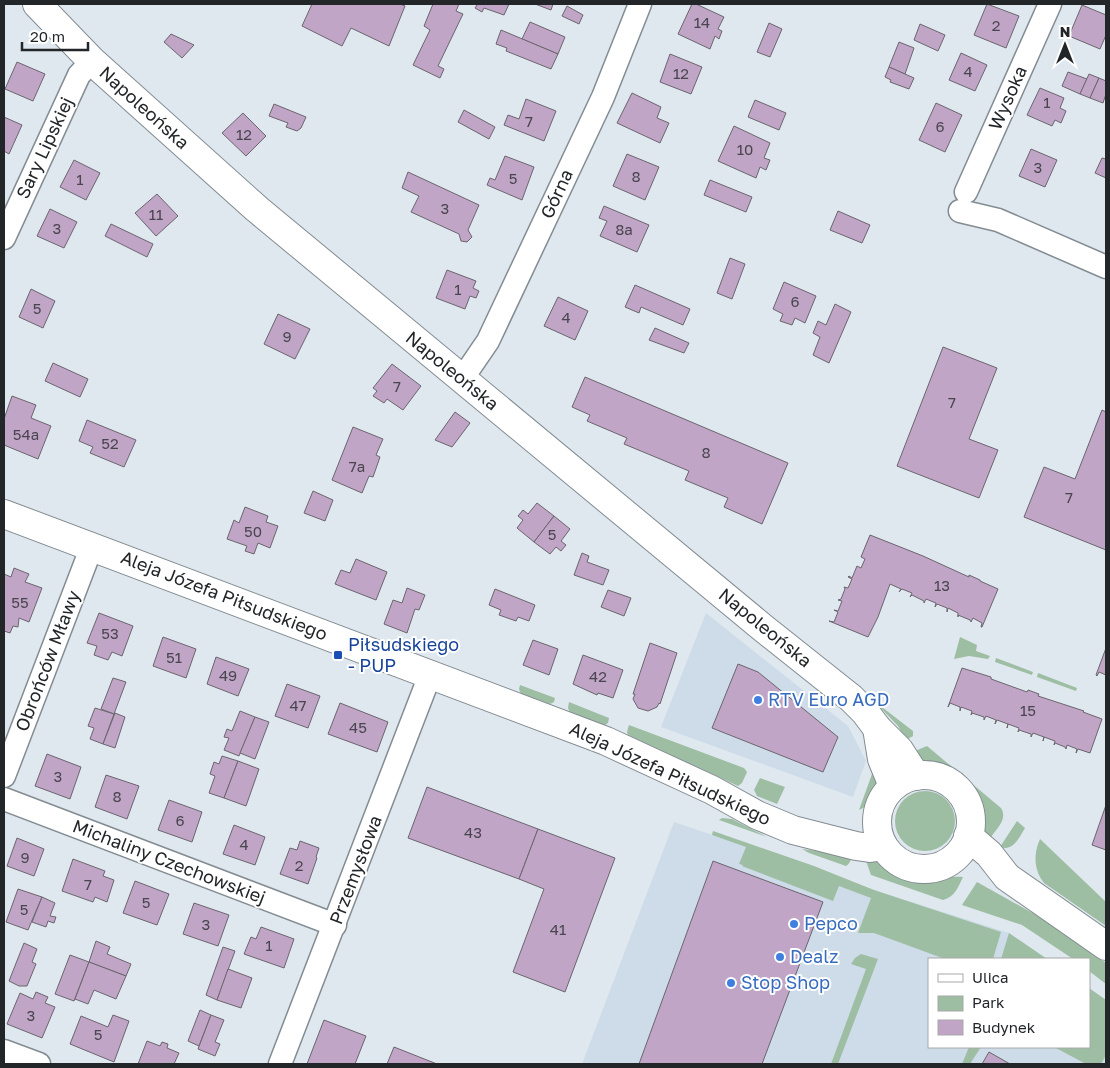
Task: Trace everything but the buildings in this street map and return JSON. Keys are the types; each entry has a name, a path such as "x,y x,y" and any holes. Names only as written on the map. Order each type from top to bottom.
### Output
{"main road":[{"name":"Napoleońska","path":"37,4 92,61 257,209 763,628 851,698 877,728 900,750 904,781"},
{"name":"Aleja Józefa Piłsudskiego","path":"4,514 606,741 712,790 757,815 793,830 856,846 870,848 883,846"},
{"path":"932,776 947,781 959,791 967,805 971,820 968,836 962,848 953,858 939,866 924,869 908,866 894,858 883,846 878,834 877,820 884,796 904,781 932,776"},
{"path":"832,839 853,826 877,820"},
{"path":"968,836 989,854 1007,877 1106,946"},
{"path":"953,858 978,870 1007,877"}],"street":[{"name":"Górna","path":"462,379 488,341 603,97 640,4"},
{"name":"Wysoka","path":"1050,4 963,201 998,220 1106,267"},
{"name":"Sary Lipskiej","path":"4,238 79,75 92,61"},
{"name":"Obrońców Mławy","path":"4,776 92,546"},
{"name":"Przemysłowa","path":"280,1064 430,675"},
{"name":"Michaliny Czechowskiej","path":"4,799 335,925"},
{"path":"4,1051 39,1064"}],"shaded area":[{"path":"706,613 848,726 866,761 853,797 661,727"},
{"path":"674,822 874,890 1009,933 1046,958 928,958 928,1048 1090,1048 1090,989 1106,1000 1106,1064 582,1064"}],"green space":[{"path":"960,637 977,645 976,651 990,656 988,659 969,656 954,659"},
{"path":"996,658 1033,672 1032,675 995,662"},
{"path":"1038,673 1077,688 1076,691 1037,677"},
{"path":"520,685 555,698 554,702 550,704 521,694"},
{"path":"874,701 913,731 913,736 906,740 898,726"},
{"path":"569,702 609,718 608,723 605,725 570,713 568,708"},
{"path":"629,725 744,768 747,772 742,783 738,786 628,735"},
{"path":"927,746 1001,808 1003,812 1002,820 991,837 983,831 978,802 975,792 970,785 948,769 925,761 918,756 915,751"},
{"path":"878,771 874,794 868,803 859,810 872,774"},
{"path":"760,778 785,787 777,804 757,796 754,790"},
{"path":"919,791 931,791 942,796 950,804 955,815 953,833 942,846 931,851 919,851 908,846 900,838 895,827 895,815 900,804 908,796"},
{"path":"722,818 732,819 767,837 719,820"},
{"path":"1017,821 1025,828 1020,836 1009,848 1000,847"},
{"path":"713,831 814,866 874,890 1001,932 993,958 942,958 874,933 858,933 871,898 839,886 833,901 742,866 739,864 746,847 712,835"},
{"path":"1040,839 1106,902 1106,926 1044,883 1036,868 1036,851"},
{"path":"802,849 851,854 851,859 846,866"},
{"path":"864,855 914,878 963,877 953,894 943,900 871,875"},
{"path":"977,882 1036,915 1106,963 1106,984 1090,972 1090,958 1072,958 1022,925 962,905"},
{"path":"1009,933 1046,958 1001,958"},
{"path":"861,954 878,959 838,1064 831,1064 866,969 851,964"},
{"path":"1090,989 1106,1000 1106,1055 1101,1064 1086,1064 1056,1048 1090,1048"},
{"path":"969,1048 980,1048 970,1064 962,1064"}],"place":[{"name":"Piłsudskiego - PUP","path":"338,655"},
{"name":"RTV Euro AGD","path":"758,700"},
{"name":"Pepco","path":"794,924"},
{"name":"Dealz","path":"780,957"},
{"name":"Stop Shop","path":"731,983"}]}
